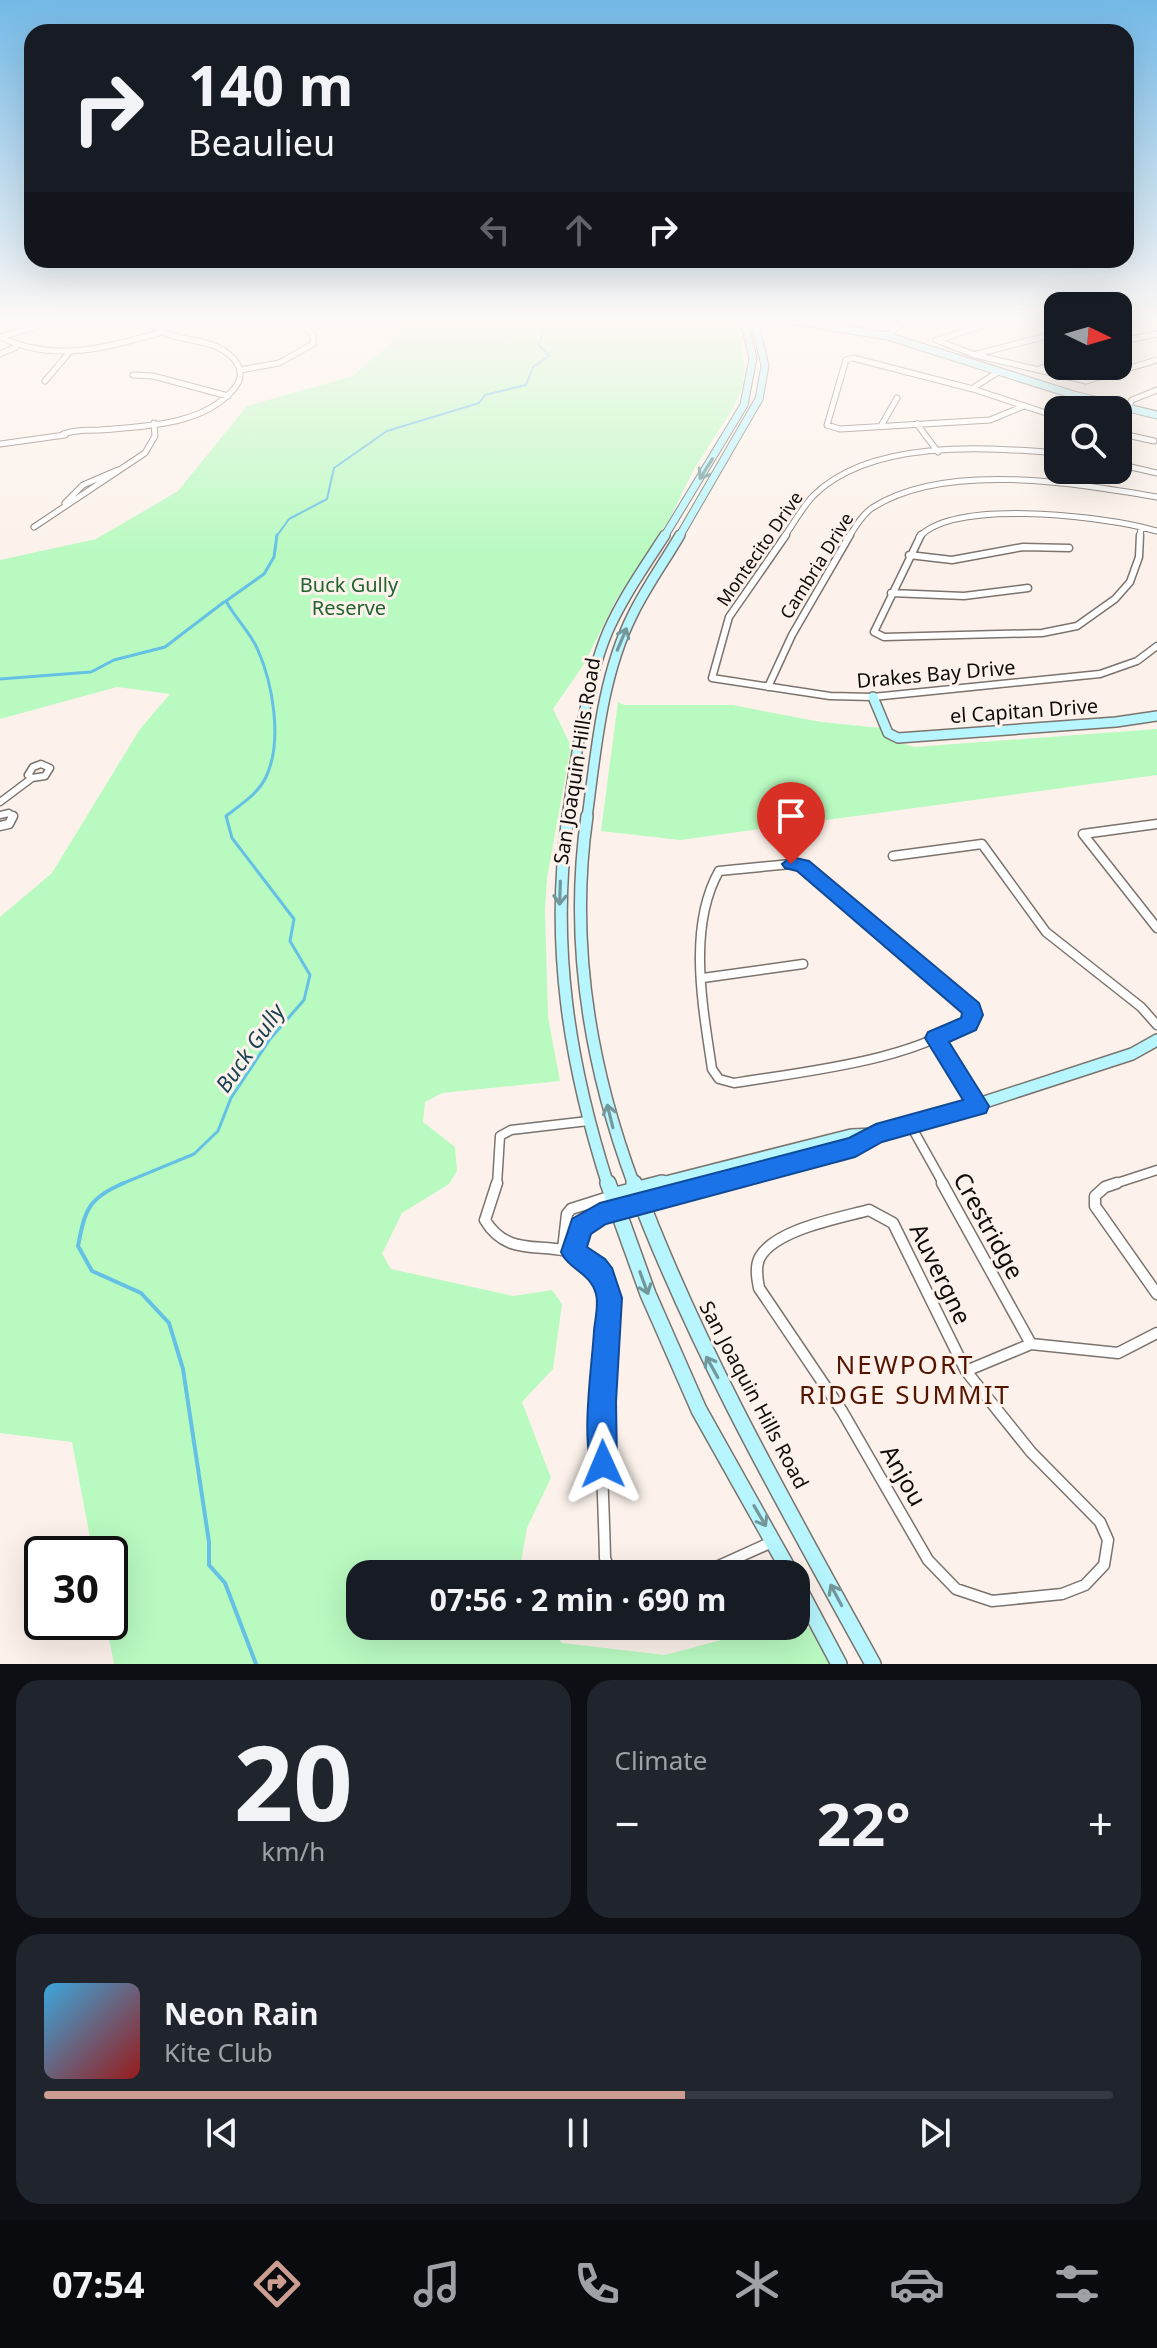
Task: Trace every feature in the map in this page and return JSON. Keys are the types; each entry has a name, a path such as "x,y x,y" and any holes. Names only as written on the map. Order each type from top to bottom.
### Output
{"main road":[{"name":"San Joaquin Hills Road","path":"746,399 609,629 592,678 569,805 561,864 559,920 570,1043 588,1121 615,1203 648,1294 699,1410 784,1560"},
{"name":"San Joaquin Hills Road","path":"760,399 750,420 633,614 618,645 588,804 580,892 583,976 604,1092 636,1197 706,1355 873,1664"},
{"path":"1132,410 1157,415"},
{"name":"el Capitan Drive","path":"873,697 893,737 1116,722 1157,716"},
{"path":"615,1203 855,1147 876,1134 978,1106 1132,1054 1157,1040"},
{"path":"810,1609 839,1664"}],"street":[{"path":"63,434 154,423 201,412 224,399"},
{"path":"835,399 827,422 830,427 997,419 1024,406"},
{"path":"881,426 897,399"},
{"path":"1002,399 1044,412"},
{"path":"34,527 64,504 94,489 145,453 155,436 154,423"},
{"path":"917,424 938,452"},
{"path":"0,444 92,428 100,430"},
{"path":"1132,436 1154,441"},
{"name":"Montecito Drive","path":"712,678 729,617 820,490 839,477 867,465 938,452 1044,453"},
{"path":"1132,467 1157,473"},
{"name":"Cambria Drive","path":"768,687 785,644 861,519 885,500 943,486 1031,480 1080,483 1157,497"},
{"path":"1141,527 1139,557 1130,582 1115,599 1077,626 1042,633 891,636 878,635 873,628 909,555 925,531 956,519 1055,512 1141,527 1157,531"},
{"path":"909,555 945,560 1023,547 1069,548"},
{"path":"891,593 964,596 1028,588"},
{"name":"Drakes Bay Drive","path":"712,678 830,696 873,697 1100,674 1126,666 1157,646"},
{"path":"0,802 32,778"},
{"path":"0,815 9,813 14,817 9,824 0,826"},
{"path":"1157,824 1083,834 1157,928"},
{"path":"893,856 982,844 1046,932 1141,1007 1157,1025"},
{"path":"791,864 802,866 971,1009 973,1015 968,1024 935,1038 875,1057 726,1082 719,1079 712,1069 703,978 701,921 711,880 719,871 791,864"},
{"path":"703,978 803,964"},
{"path":"935,1038 978,1106"},
{"path":"588,1121 504,1132 497,1142 498,1181 486,1212 488,1229 507,1244 568,1250 596,1268 603,1277 610,1298 602,1402 606,1560"},
{"name":"Crestridge","path":"911,1126 1031,1344"},
{"path":"1157,1170 1105,1187 1095,1196 1095,1206 1157,1294"},
{"path":"568,1250 581,1227 615,1203"},
{"path":"568,1250 567,1214 571,1209 615,1203"},
{"name":"Auvergne","path":"761,1255 772,1244 813,1227 869,1210 893,1223 966,1371 1031,1452 1100,1522 1108,1540"},
{"name":"Anjou","path":"761,1255 757,1270 759,1288 842,1411 928,1560 956,1589 992,1601 1062,1594 1085,1585 1104,1565 1108,1540"},
{"path":"966,1371 1031,1344 1118,1353 1157,1333"},
{"path":"732,1560 774,1541"}],"green space":[{"name":"Buck Gully Reserve","path":"273,399 737,399 694,469 670,518 615,602 584,664 553,709 571,746 547,878 545,910 548,1017 560,1081 442,1093 425,1102 423,1122 455,1147 457,1171 449,1184 402,1213 382,1254 391,1269 513,1296 552,1290 562,1304 553,1369 522,1402 551,1478 527,1528 521,1560 346,1560 346,1640 560,1640 562,1643 665,1655 721,1640 810,1640 810,1627 814,1626 834,1664 114,1664 109,1640 128,1640 128,1536 90,1536 72,1442 0,1433 0,917 52,873 140,729 170,694 117,687 0,719 0,560 96,539 178,491 247,406"},
{"path":"618,702 624,705 732,705 821,722 882,728 889,739 914,747 1157,729 1157,775 680,840 601,831"}],"waterway":[{"name":"Buck Gully","path":"277,536 289,519 327,499 334,468 387,431 479,403 482,399"},
{"name":"Buck Gully","path":"119,1185 194,1154 218,1131 231,1098 270,1039 304,1000 310,975 290,941 294,919 232,838 226,816 263,783 271,763 275,730 263,662 254,642 226,601 264,574 274,557 277,536"},
{"path":"0,679 91,672 114,660 165,647 224,602"},
{"name":"Buck Gully","path":"124,1183 95,1200 86,1214 78,1246 92,1271 141,1293 169,1323 183,1369 209,1542 209,1565 225,1583 256,1664"}],"district":[{"name":"NEWPORT RIDGE SUMMIT","path":"905,1380"}],"route":[{"path":"603,1464 602,1402 610,1298 603,1277 596,1268 573,1252 581,1227 600,1215 855,1147 876,1134 978,1106 935,1038 951,1034 968,1024 973,1015 971,1009 802,866 791,864"}]}
